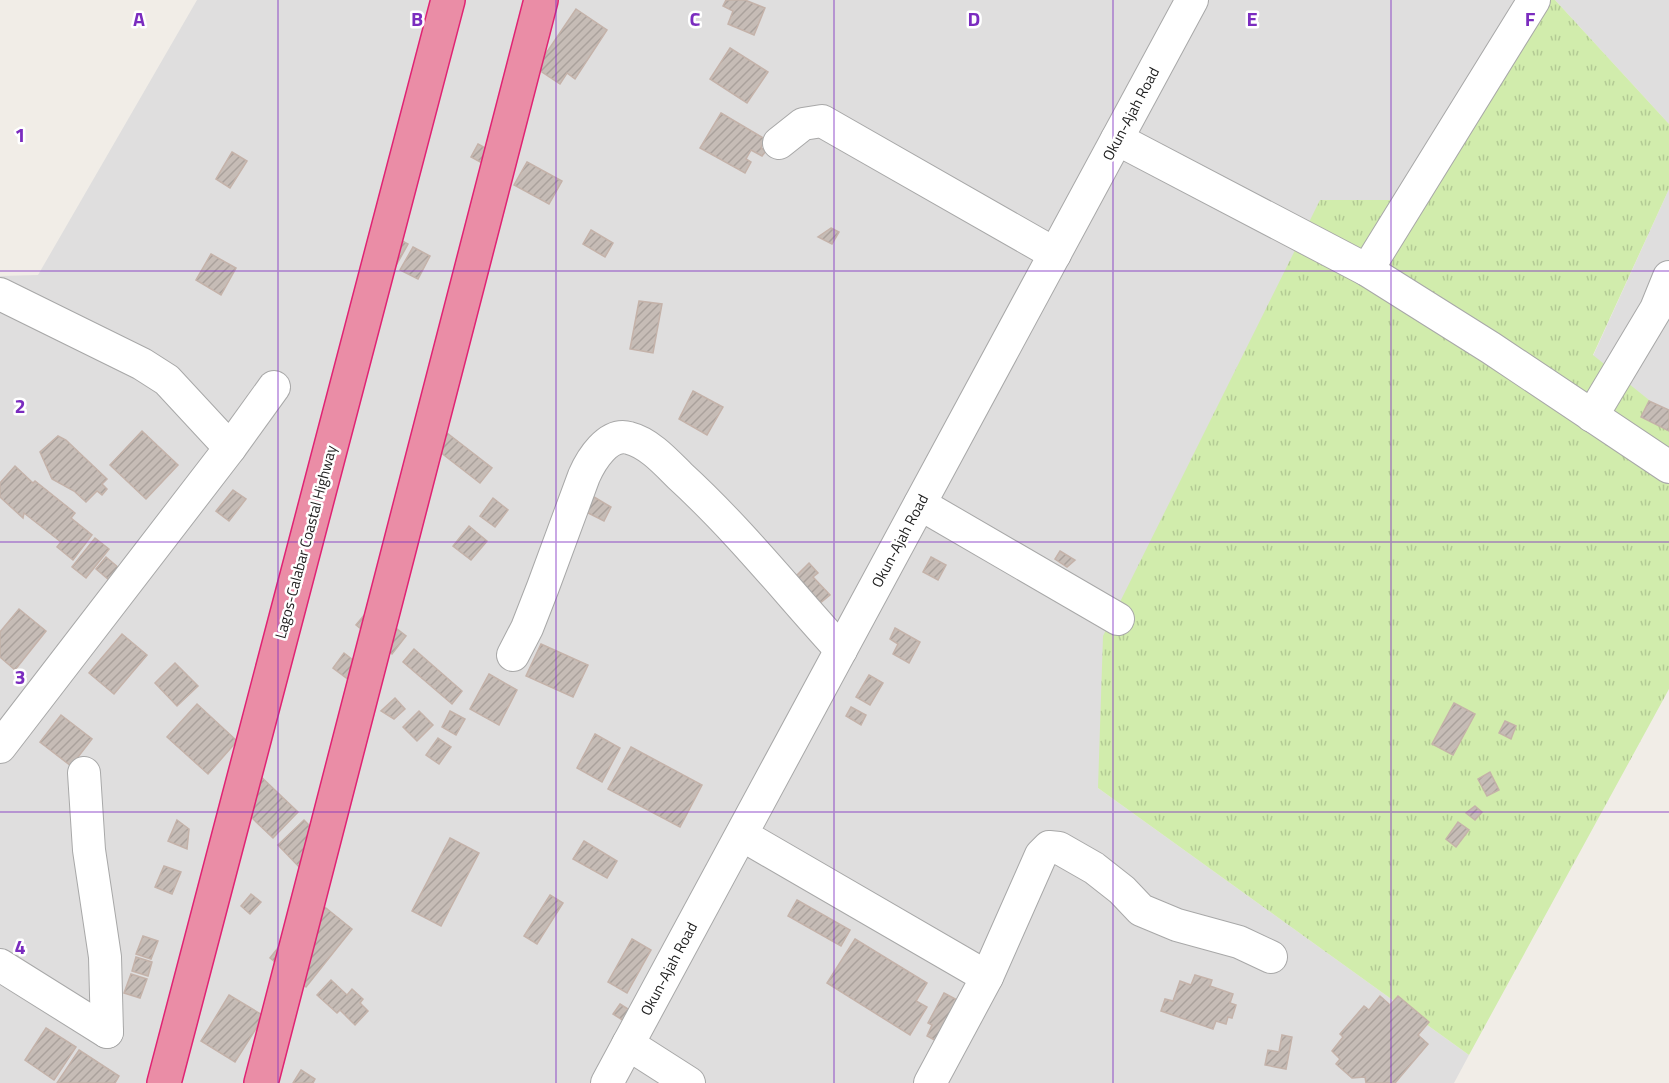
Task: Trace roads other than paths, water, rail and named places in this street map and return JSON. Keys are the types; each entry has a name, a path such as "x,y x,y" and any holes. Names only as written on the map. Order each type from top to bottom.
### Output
{"highway":[{"name":"Lagos-Calabar Coastal Highway","path":"164,1083 448,0"},
{"path":"261,1083 541,0"}],"street":[{"path":"1366,270 1534,0"},
{"name":"Okun-Ajah Road","path":"607,1083 1117,139 1185,3"},
{"path":"779,144 803,124 822,121 1055,254"},
{"path":"1117,139 1366,270 1491,348 1669,467"},
{"path":"1592,416 1656,309 1669,277"},
{"path":"0,294 142,364 167,380 230,448"},
{"path":"0,747 230,448 274,387"},
{"path":"513,655 527,628 592,459 611,440 628,437 645,446 664,461 708,501 841,650"},
{"path":"920,504 1118,619"},
{"path":"0,965 107,1032 105,957 89,850 84,773"},
{"path":"742,835 987,977"},
{"path":"930,1083 987,977 1041,855 1049,847 1059,848 1094,868 1122,890 1142,910 1177,926 1239,942 1271,957"},
{"path":"628,1044 689,1083"}]}
